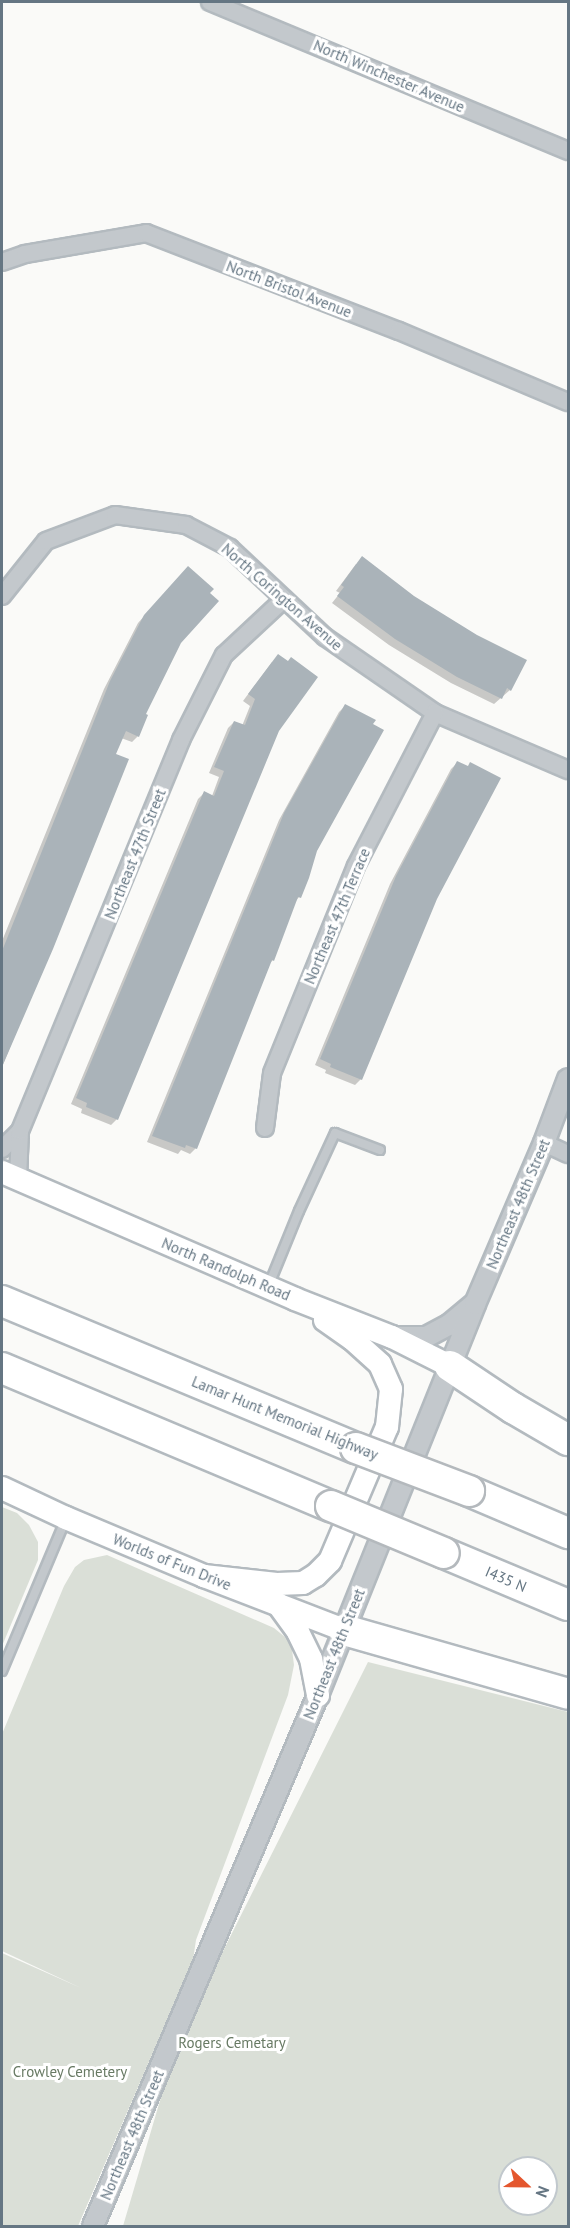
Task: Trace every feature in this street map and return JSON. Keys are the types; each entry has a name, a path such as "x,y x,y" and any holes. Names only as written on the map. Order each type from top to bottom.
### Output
{"highway":[{"name":"Lamar Hunt Memorial Highway","path":"2,1300 356,1448 469,1491 568,1533"},
{"path":"450,1366 513,1408 568,1440"},
{"name":"I435 N","path":"2,1368 568,1605"},
{"path":"344,1630 568,1694"}],"main road":[{"name":"North Randolph Road","path":"10,1175 295,1299 392,1337 450,1366"},
{"path":"204,1576 277,1584 303,1583 316,1575 330,1561 387,1427 391,1389 380,1364 352,1339 295,1299"},
{"name":"Worlds of Fun Drive","path":"2,1488 66,1518 204,1576 344,1630"},
{"path":"278,1604 298,1632 311,1659 318,1695"}],"street":[{"name":"North Winchester Avenue","path":"210,2 568,151"},
{"name":"North Bristol Avenue","path":"2,262 25,254 146,233 399,331 568,402"},
{"name":"North Corington Avenue","path":"2,596 46,542 116,515 186,525 230,548 325,637 435,713 568,770"},
{"name":"Northeast 47th Street","path":"10,1175 20,1131 181,740 224,655 284,599"},
{"name":"Northeast 47th Terrace","path":"265,1128 272,1073 356,866 435,713"},
{"name":"Northeast 48th Street","path":"93,2226 318,1695 475,1304 544,1143 568,1079"},
{"name":"Northeast 47th Street","path":"2,1149 20,1131"},
{"path":"544,1143 568,1154"},
{"path":"392,1337 426,1337 449,1325 475,1304"}],"lane":[{"path":"268,1287 299,1211 335,1133 380,1150"},
{"path":"2,1671 66,1518"}],"green space":[{"path":"2,1507 17,1513 29,1525 38,1542 38,1560 2,1646"},
{"name":"Crowley Cemetery","path":"107,1555 274,1628 291,1642 294,1665 288,1695 196,1940 193,1960 78,2226 2,2226 2,1953 81,1988 2,1951 2,1734 64,1586 75,1567 84,1560"},
{"name":"Rogers Cemetary","path":"368,1662 568,1712 568,2226 123,2226 164,2087 211,1975"}],"building":[{"path":"362,556 414,596 477,635 527,660 511,691 507,688 502,699 457,677 395,639 337,596 344,587 341,585"},
{"path":"188,566 214,589 210,593 219,601 181,643 146,714 148,715 139,737 126,731 116,754 129,759 53,949 2,1067 2,951 110,681 144,615"},
{"path":"278,654 288,661 291,657 318,677 279,731 118,1120 86,1107 87,1103 76,1098 204,791 214,796 224,771 214,767 234,721 245,725 255,699 248,694"},
{"path":"345,704 376,720 373,724 384,730 317,851 301,898 298,897 197,1149 186,1145 185,1148 152,1136 284,813"},
{"path":"457,761 468,766 470,762 501,778 437,899 362,1080 330,1067 331,1064 320,1059 396,876"}]}
